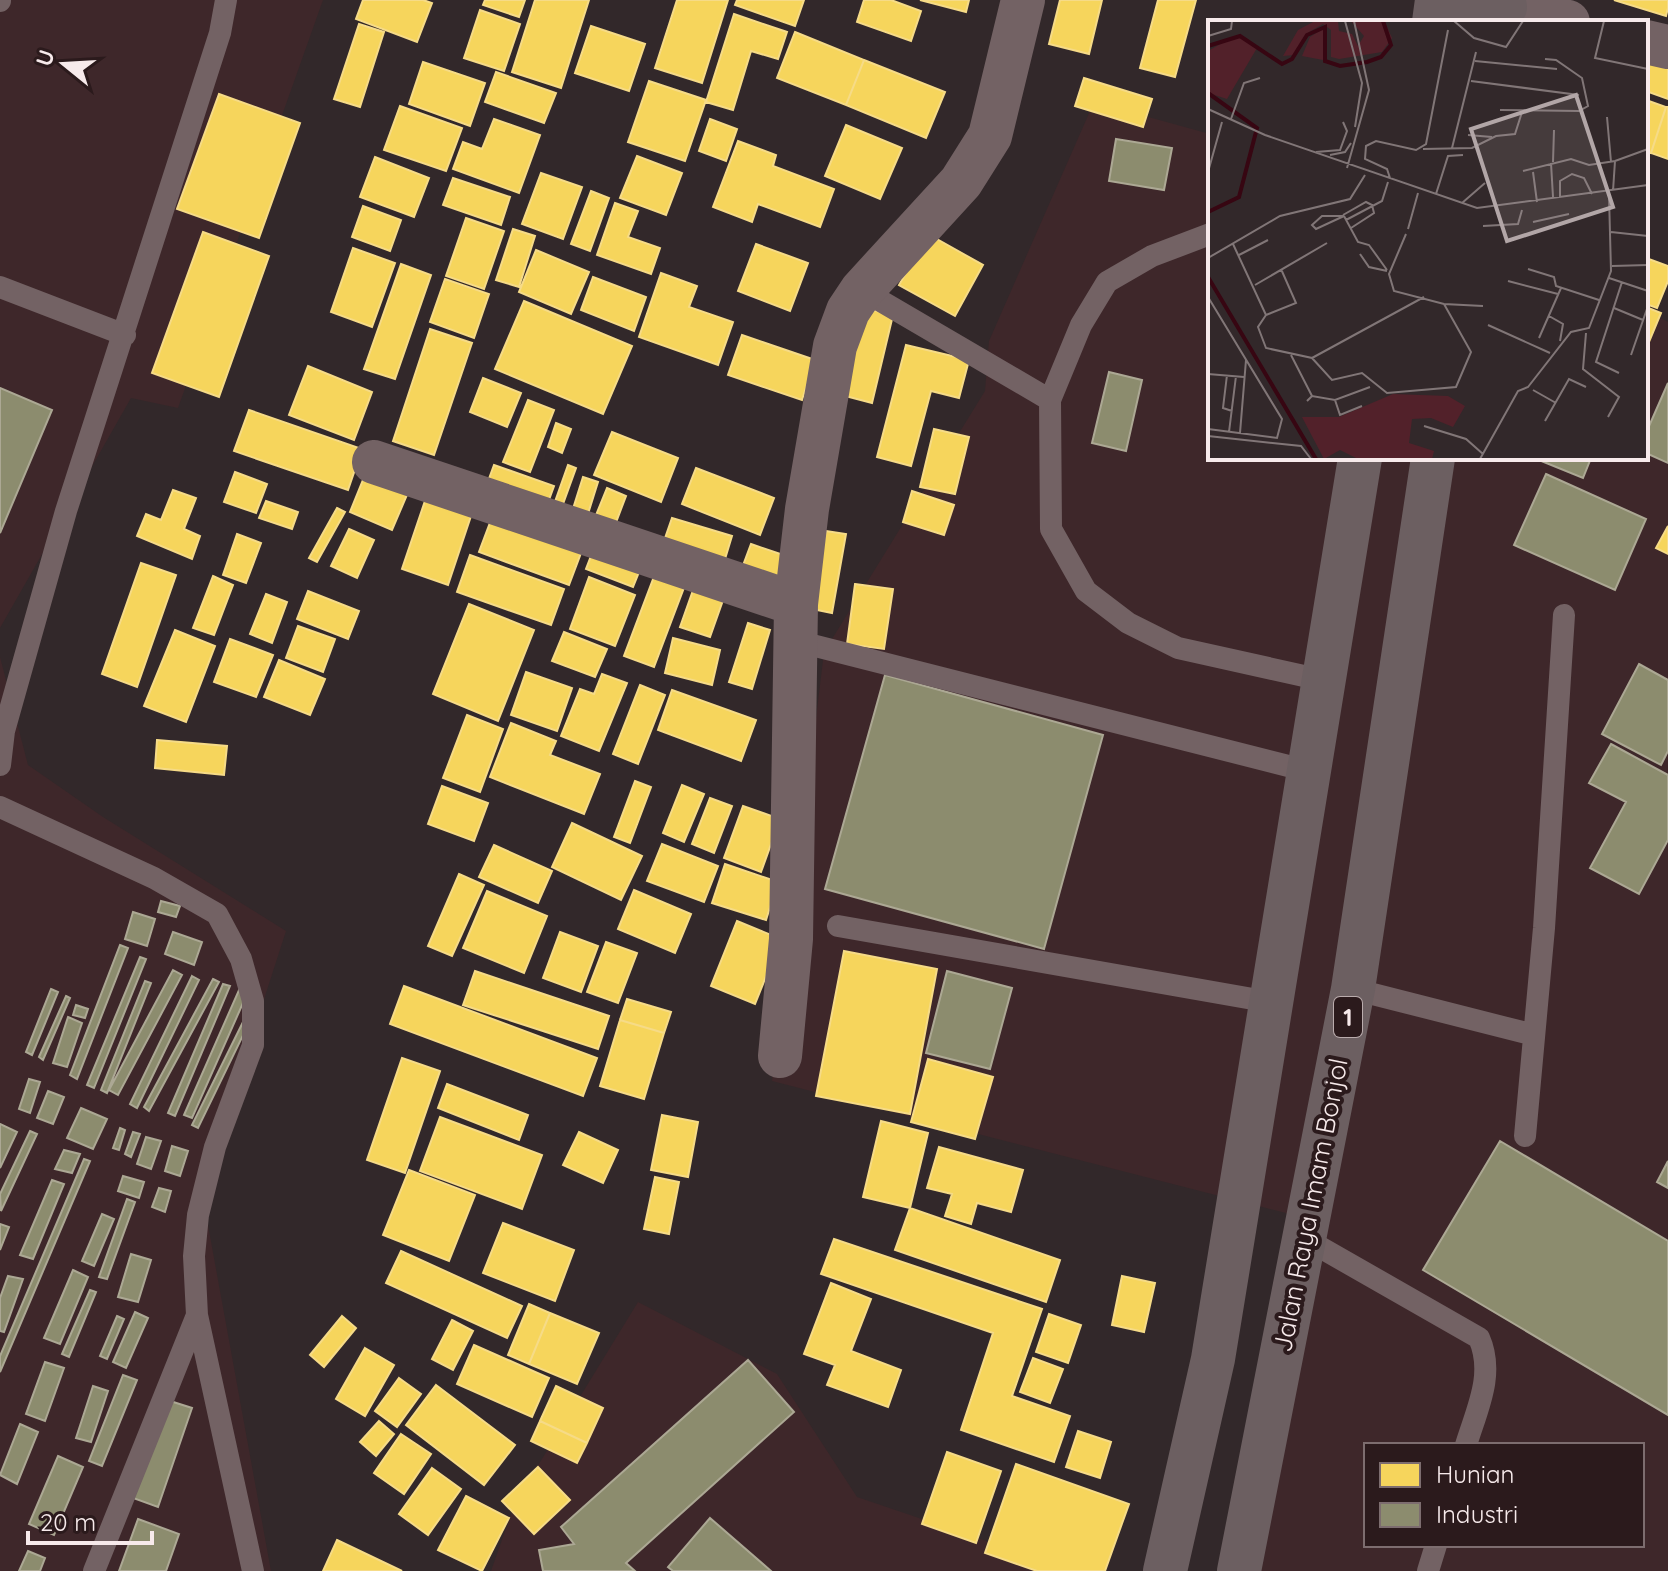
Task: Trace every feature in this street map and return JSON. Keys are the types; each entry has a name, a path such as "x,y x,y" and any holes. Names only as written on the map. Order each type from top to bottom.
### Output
{"highway":[{"path":"1434,20 1437,0"},
{"path":"1165,1571 1213,1359 1360,460"},
{"name":"Jalan Raya Imam Bonjol","path":"1239,1571 1353,989 1433,460"}],"street":[{"path":"780,1056 791,939 796,622 807,509 835,346 848,311 862,290 961,182 990,136 1023,0"},
{"path":"1495,7 1558,20"},
{"path":"1648,42 1668,47"},
{"path":"374,462 796,622"}],"lane":[{"path":"0,765 4,731 66,511 220,33 226,0"},
{"path":"1208,235 1152,256 1107,282 1081,325 1050,400 1051,529 1086,591 1128,623 1178,648 1322,680"},
{"path":"0,287 125,335"},
{"path":"862,290 1050,400"},
{"path":"1525,1136 1564,615"},
{"path":"796,622 1308,771"},
{"path":"0,807 154,878 217,914 241,959 253,1001 253,1045 215,1147 198,1215 194,1256 197,1315 253,1571"},
{"path":"838,926 1270,1002"},
{"path":"1353,989 1534,1035"},
{"path":"1304,1238 1479,1338 1486,1353 1487,1377 1467,1443"},
{"path":"94,1571 197,1315"},
{"path":"1428,1571 1435,1547"}],"shaded area":[{"path":"0,0 323,0 178,408 131,398 0,628"},
{"path":"1094,102 1208,133 1208,460 1648,460 1648,311 1668,322 1668,1571 1221,1571 1304,1238 1286,1213 772,1081 824,652 985,391 989,341"},
{"path":"0,657 28,765 103,817 286,931 202,1192 271,1571 0,1571"},
{"path":"638,1302 777,1374 857,1497 1075,1571 491,1571 515,1503"}],"building: Hunian":[{"path":"363,0 423,0 432,3 417,42 356,19"},
{"path":"485,0 525,0 519,17 483,5"},
{"path":"535,0 589,0 561,88 512,72"},
{"path":"677,0 728,0 702,83 655,68"},
{"path":"737,0 804,0 795,26 735,5"},
{"path":"864,0 891,0 921,11 911,41 857,22"},
{"path":"920,0 969,0 966,12"},
{"path":"1060,0 1102,0 1089,54 1049,44"},
{"path":"1158,0 1196,0 1175,77 1140,68"},
{"path":"1614,0 1668,0 1668,8 1666,16"},
{"path":"480,10 520,24 504,71 464,58"},
{"path":"734,14 787,32 778,59 751,51 733,110 706,102"},
{"path":"359,24 384,32 360,107 334,99"},
{"path":"591,26 645,44 629,91 575,73"},
{"path":"795,32 864,60 846,105 777,78"},
{"path":"1648,45 1668,51 1668,99 1648,92"},
{"path":"864,60 945,92 926,138 846,105"},
{"path":"423,62 485,83 470,126 409,104"},
{"path":"496,72 556,93 544,123 485,102"},
{"path":"1084,78 1152,99 1143,127 1075,106"},
{"path":"649,81 706,100 685,161 628,142"},
{"path":"219,94 300,123 259,238 177,209"},
{"path":"1648,101 1666,107 1651,153 1648,152"},
{"path":"400,106 462,128 446,171 384,150"},
{"path":"1668,107 1668,159 1651,153"},
{"path":"494,119 540,135 519,193 453,169 463,142 482,149"},
{"path":"710,119 737,129 726,161 699,151"},
{"path":"846,125 902,148 880,199 825,176"},
{"path":"738,141 776,155 773,166 834,189 820,227 758,204 752,222 713,207"},
{"path":"637,156 682,173 666,215 620,198"},
{"path":"375,157 429,178 414,217 360,197"},
{"path":"541,173 582,187 563,239 522,224"},
{"path":"453,178 510,197 501,225 443,205"},
{"path":"591,191 609,198 590,251 571,244"},
{"path":"615,203 638,211 628,237 660,248 651,274 597,255"},
{"path":"363,206 401,220 390,251 352,237"},
{"path":"466,218 504,231 484,289 446,276"},
{"path":"513,229 535,236 519,287 496,280"},
{"path":"203,232 269,256 219,397 152,373"},
{"path":"928,234 983,265 955,316 899,285"},
{"path":"756,244 808,263 790,311 738,291"},
{"path":"353,248 395,263 372,327 331,312"},
{"path":"536,250 589,272 571,314 519,292"},
{"path":"1648,259 1668,266 1668,281 1657,308 1648,305"},
{"path":"401,264 431,275 395,379 364,369"},
{"path":"661,273 697,286 689,307 733,322 718,365 639,337"},
{"path":"593,277 646,297 634,331 581,310"},
{"path":"445,279 489,294 474,338 430,322"},
{"path":"524,301 632,346 603,414 495,369"},
{"path":"856,306 893,315 872,403 834,393"},
{"path":"1648,308 1661,313 1648,344"},
{"path":"430,329 472,343 434,455 393,441"},
{"path":"742,335 815,360 802,400 728,375"},
{"path":"906,345 969,360 959,398 931,391 911,466 877,457"},
{"path":"308,366 372,392 354,440 289,415"},
{"path":"483,378 521,393 507,427 470,412"},
{"path":"528,400 554,410 530,472 503,462"},
{"path":"249,410 362,449 348,490 234,451"},
{"path":"556,423 571,429 562,453 548,447"},
{"path":"934,429 969,437 955,494 920,487"},
{"path":"612,432 678,458 661,502 594,475"},
{"path":"369,465 412,483 392,530 350,512"},
{"path":"494,465 554,486 546,508 486,487"},
{"path":"568,465 576,468 559,515 551,513"},
{"path":"696,468 774,498 760,535 682,504"},
{"path":"235,472 267,484 256,513 224,502"},
{"path":"583,477 598,482 587,517 572,512"},
{"path":"607,488 626,496 612,533 592,525"},
{"path":"173,490 196,498 184,529 200,536 192,559 137,536 146,514 161,520"},
{"path":"912,491 954,505 944,535 903,522"},
{"path":"428,492 474,507 448,585 402,569"},
{"path":"266,501 298,512 292,529 259,518"},
{"path":"337,508 345,512 317,562 309,558"},
{"path":"494,512 584,545 569,585 479,552"},
{"path":"672,518 732,536 725,559 664,541"},
{"path":"1668,526 1668,554 1656,548"},
{"path":"349,529 374,540 357,578 331,566"},
{"path":"826,531 846,534 832,613 812,609"},
{"path":"237,534 261,543 246,583 223,575"},
{"path":"596,543 643,562 633,587 586,569"},
{"path":"751,544 795,559 786,586 741,571"},
{"path":"470,555 564,589 551,625 457,592"},
{"path":"141,563 176,575 137,687 102,674"},
{"path":"658,566 688,577 654,667 624,656"},
{"path":"213,576 233,585 214,635 193,628"},
{"path":"589,577 635,595 615,646 570,629"},
{"path":"697,579 727,589 710,637 680,627"},
{"path":"855,584 893,589 884,649 847,644"},
{"path":"308,591 359,611 348,639 297,619"},
{"path":"266,594 287,602 272,643 250,634"},
{"path":"469,604 534,630 498,721 433,694"},
{"path":"748,623 770,630 752,689 729,682"},
{"path":"298,626 335,639 323,672 286,658"},
{"path":"175,630 215,646 186,722 144,706"},
{"path":"564,632 607,649 595,677 552,661"},
{"path":"673,638 720,650 712,685 665,673"},
{"path":"230,639 273,655 256,697 214,682"},
{"path":"279,660 325,679 310,715 264,697"},
{"path":"526,672 572,688 557,731 511,715"},
{"path":"602,674 627,683 599,751 561,736 580,689 594,694"},
{"path":"640,685 665,695 638,764 613,754"},
{"path":"672,690 756,720 741,761 658,730"},
{"path":"467,715 503,729 480,792 443,778"},
{"path":"511,723 556,741 550,755 600,774 584,814 490,777"},
{"path":"157,740 227,746 224,775 155,768"},
{"path":"635,781 651,787 630,843 614,837"},
{"path":"682,785 704,794 684,842 663,833"},
{"path":"442,786 488,803 474,841 428,824"},
{"path":"710,798 732,806 714,853 692,844"},
{"path":"743,806 780,819 761,872 724,858"},
{"path":"572,823 642,856 621,900 552,867"},
{"path":"662,844 718,866 704,902 647,881"},
{"path":"494,845 552,871 538,903 479,877"},
{"path":"725,864 778,882 766,920 712,903"},
{"path":"459,874 484,885 452,956 428,946"},
{"path":"634,890 691,914 675,953 618,929"},
{"path":"487,891 547,916 524,973 463,948"},
{"path":"737,921 781,939 755,1004 711,986"},
{"path":"560,932 598,946 581,992 543,978"},
{"path":"606,942 637,953 618,1003 587,992"},
{"path":"844,951 937,969 910,1114 816,1096"},
{"path":"475,971 609,1016 598,1049 463,1005"},
{"path":"404,986 597,1058 583,1096 390,1024"},
{"path":"627,999 671,1012 664,1033 620,1020"},
{"path":"620,1020 664,1033 644,1099 600,1086"},
{"path":"402,1058 440,1071 405,1173 367,1160"},
{"path":"928,1059 993,1077 975,1139 911,1122"},
{"path":"447,1084 528,1115 519,1140 438,1108"},
{"path":"662,1115 698,1122 688,1177 651,1170"},
{"path":"440,1117 542,1155 522,1209 420,1171"},
{"path":"881,1121 928,1133 910,1208 863,1197"},
{"path":"579,1132 618,1150 603,1183 563,1165"},
{"path":"939,1147 1023,1170 1011,1212 977,1203 971,1224 945,1216 952,1194 927,1188"},
{"path":"409,1170 475,1195 449,1261 383,1235"},
{"path":"655,1177 679,1182 669,1234 644,1229"},
{"path":"910,1208 1060,1260 1046,1302 895,1250"},
{"path":"503,1223 574,1250 555,1301 483,1273"},
{"path":"834,1239 1042,1309 1012,1396 1070,1416 1054,1462 961,1430 993,1333 821,1274"},
{"path":"401,1251 522,1306 507,1338 386,1283"},
{"path":"1122,1276 1155,1283 1144,1332 1112,1325"},
{"path":"831,1283 871,1299 851,1351 901,1370 888,1407 827,1385 835,1365 804,1354"},
{"path":"529,1304 550,1313 529,1364 508,1355"},
{"path":"550,1313 599,1333 577,1384 529,1364"},
{"path":"1049,1314 1081,1325 1068,1363 1036,1352"},
{"path":"342,1316 356,1328 324,1367 310,1355"},
{"path":"452,1320 473,1331 453,1370 432,1359"},
{"path":"474,1345 549,1378 532,1417 457,1384"},
{"path":"365,1348 394,1365 365,1416 336,1399"},
{"path":"1033,1358 1063,1369 1050,1403 1020,1392"},
{"path":"399,1378 421,1394 397,1427 375,1411"},
{"path":"436,1385 515,1445 484,1485 406,1425"},
{"path":"556,1386 603,1408 587,1443 540,1421"},
{"path":"379,1421 394,1434 376,1456 360,1442"},
{"path":"540,1421 587,1443 577,1463 531,1441"},
{"path":"1078,1431 1111,1442 1100,1478 1066,1467"},
{"path":"401,1434 431,1454 404,1494 374,1473"},
{"path":"947,1452 1001,1471 976,1543 922,1524"},
{"path":"1016,1464 1129,1504 1105,1571 1037,1571 985,1553"},
{"path":"538,1467 570,1500 534,1534 502,1501"},
{"path":"432,1468 461,1489 428,1535 399,1514"},
{"path":"466,1496 509,1518 482,1571 438,1550"},
{"path":"337,1540 402,1571 323,1571"}],"building: Industri":[{"path":"1116,139 1172,148 1164,190 1109,181"},
{"path":"1109,372 1142,380 1126,451 1092,443"},
{"path":"1668,383 1668,463 1648,454 1648,428"},
{"path":"0,388 52,410 0,533"},
{"path":"1539,460 1590,460 1583,478"},
{"path":"1546,474 1646,519 1615,590 1514,545"},
{"path":"1639,664 1668,680 1668,751 1661,765 1602,734"},
{"path":"885,675 1103,735 1044,949 825,889"},
{"path":"1611,744 1668,775 1668,840 1639,894 1590,868 1626,802 1589,783"},
{"path":"161,901 180,906 176,917 158,912"},
{"path":"133,912 155,919 147,946 125,939"},
{"path":"173,932 202,942 194,965 165,954"},
{"path":"120,945 128,948 77,1079 70,1075"},
{"path":"140,957 146,959 94,1088 87,1085"},
{"path":"173,970 182,975 118,1095 109,1090"},
{"path":"947,971 1012,988 990,1069 926,1053"},
{"path":"192,976 199,980 137,1108 130,1104"},
{"path":"213,979 219,982 149,1111 144,1107"},
{"path":"145,981 151,983 107,1093 101,1090"},
{"path":"223,984 230,986 175,1116 168,1113"},
{"path":"51,989 58,992 32,1055 26,1052"},
{"path":"239,990 247,994 192,1118 184,1115"},
{"path":"66,996 70,998 43,1060 39,1057"},
{"path":"76,1005 88,1009 85,1018 73,1015"},
{"path":"68,1017 82,1023 67,1067 53,1063"},
{"path":"244,1020 249,1023 198,1128 192,1125"},
{"path":"29,1079 40,1082 30,1113 19,1109"},
{"path":"48,1091 64,1097 53,1124 37,1118"},
{"path":"81,1108 107,1119 93,1149 67,1138"},
{"path":"0,1124 17,1132 0,1168"},
{"path":"120,1128 125,1130 119,1150 113,1148"},
{"path":"30,1131 37,1134 1,1211 0,1194"},
{"path":"133,1132 140,1134 131,1157 125,1154"},
{"path":"146,1137 161,1141 151,1169 137,1164"},
{"path":"1500,1141 1668,1241 1668,1415 1423,1270"},
{"path":"172,1146 188,1151 180,1176 165,1171"},
{"path":"64,1150 80,1154 72,1173 55,1169"},
{"path":"84,1159 90,1161 0,1372 0,1356"},
{"path":"1668,1161 1668,1188 1657,1182"},
{"path":"123,1176 144,1182 139,1198 118,1191"},
{"path":"52,1180 64,1184 33,1259 20,1255"},
{"path":"159,1188 171,1191 165,1212 152,1207"},
{"path":"127,1199 135,1202 107,1279 99,1277"},
{"path":"102,1214 114,1219 94,1266 82,1261"},
{"path":"0,1224 9,1227 0,1250"},
{"path":"131,1254 151,1260 138,1302 118,1297"},
{"path":"73,1270 88,1277 60,1344 44,1338"},
{"path":"8,1276 23,1279 4,1332 0,1331 0,1298"},
{"path":"90,1290 96,1292 69,1357 62,1354"},
{"path":"135,1312 148,1318 126,1368 113,1362"},
{"path":"117,1316 124,1319 107,1359 100,1356"},
{"path":"748,1360 794,1412 626,1563 635,1571 543,1571 539,1550 574,1544 561,1527"},
{"path":"45,1362 64,1368 45,1421 26,1414"},
{"path":"123,1375 137,1380 102,1466 89,1461"},
{"path":"93,1386 108,1391 91,1442 76,1438"},
{"path":"167,1400 192,1408 158,1507 133,1498"},
{"path":"20,1424 38,1432 17,1484 0,1475"},
{"path":"58,1456 83,1467 54,1535 29,1524"},
{"path":"710,1518 771,1571 673,1571 668,1567"},
{"path":"138,1519 179,1534 166,1571 119,1571"},
{"path":"28,1551 45,1558 40,1571 19,1571"}]}
